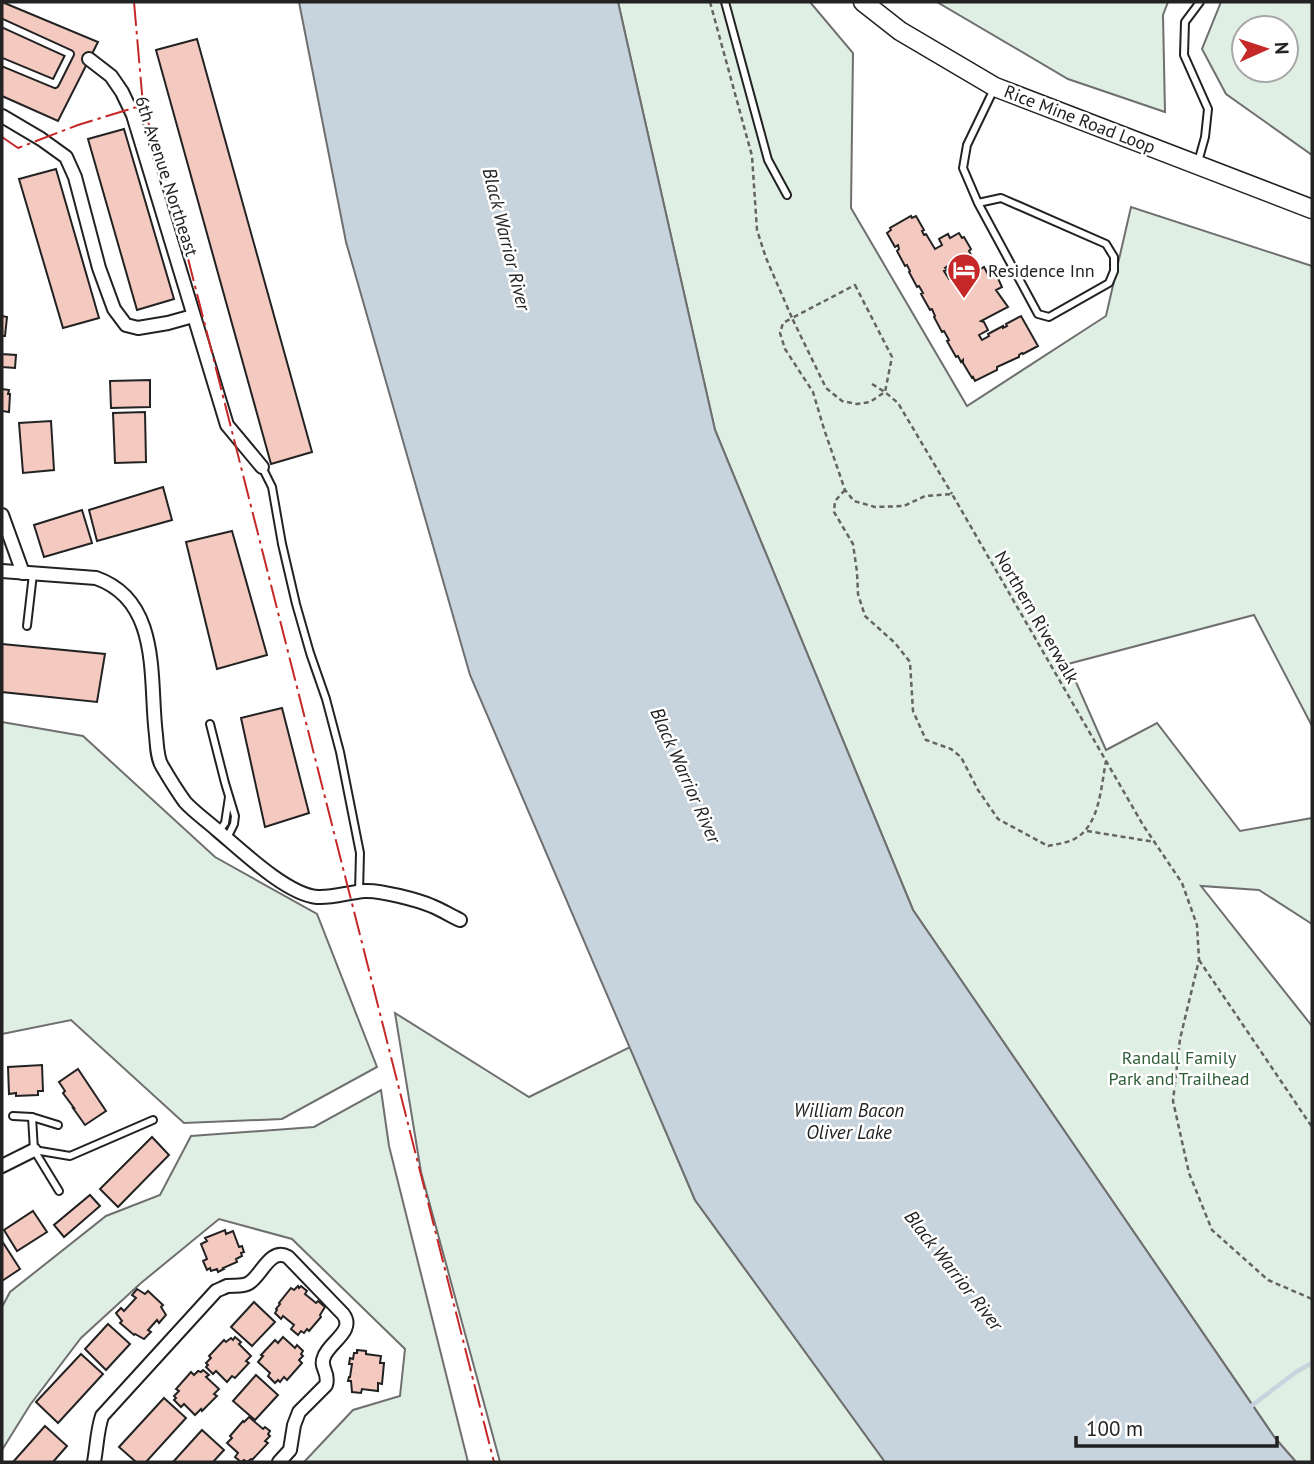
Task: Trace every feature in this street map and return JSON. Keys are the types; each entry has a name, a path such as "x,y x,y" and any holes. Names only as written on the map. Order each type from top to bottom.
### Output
{"main road":[{"name":"Rice Mine Road Loop","path":"863,2 900,31 995,87 1312,209"}],"street":[{"name":"6th Avenue Northeast","path":"89,59 111,76 133,115 227,425 262,467"},
{"path":"2,116 66,157 75,177 110,299 126,325 138,328 193,316"},
{"path":"2,515 28,574"},
{"path":"2,570 96,578 108,582 122,592 132,604 146,634 152,666 153,716 160,763 187,803 273,876 300,892 315,897 366,891 383,893 430,905 460,920"},
{"path":"2,1166 34,1150"},
{"path":"94,1462 97,1430 102,1416 216,1291 226,1286 250,1283 272,1258 284,1254 343,1314 347,1325 324,1355 322,1362 328,1379 326,1385 299,1412 290,1450 279,1462"}],"lane":[{"path":"725,2 768,159 787,195"},
{"path":"1198,164 1208,109 1184,55 1185,22 1200,2"},
{"path":"2,23 70,54 55,84 2,62"},
{"path":"978,203 1001,198 1106,244 1114,257 1114,271 1109,283 1049,317 1038,314 978,203 963,168 967,145 995,87"},
{"path":"262,467 272,487 296,604 340,752 360,853 359,892"},
{"path":"27,626 28,574"},
{"path":"210,724 235,816 234,824 223,835"},
{"path":"13,1116 32,1117 58,1125"},
{"path":"32,1117 34,1150 59,1191"},
{"path":"34,1150 69,1156 153,1120"}],"path":[{"path":"710,2 752,156 757,230 792,318 826,387 842,401 857,404 870,402 885,392 892,358 855,285 792,318 783,323 780,333 785,349 813,392 845,490 854,500 875,508 904,506 925,496 952,494"},
{"name":"Northern Riverwalk","path":"873,384 898,403 1106,761 1182,883 1197,925 1199,960 1180,1039 1173,1101 1189,1173 1212,1230 1268,1280 1312,1299"},
{"path":"845,490 835,500 834,512 853,544 858,594 865,617 895,643 910,662 913,711 926,740 951,749 961,757 978,790 998,819 1048,846 1073,840 1087,831 1096,811 1106,761"},
{"path":"1087,831 1155,842"},
{"path":"1199,960 1312,1127"}],"green space":[{"name":"Randall Family Park and Trailhead","path":"618,2 810,2 853,53 851,208 967,406 1106,316 1131,207 1312,266 1312,726 1254,615 1068,664 1106,750 1157,723 1240,831 1312,818 1312,924 1259,890 1201,886 1312,1026 1312,1462 1296,1462 1275,1438 913,910 715,430"},
{"path":"937,2 1168,2 1163,15 1165,112 1068,79"},
{"path":"1221,2 1312,2 1312,155 1226,94 1202,49"},
{"path":"2,722 83,736 215,857 317,914 377,1067 282,1119 184,1123 71,1020 2,1034"},
{"path":"395,1013 529,1097 630,1047 695,1200 885,1462 500,1462 421,1172"},
{"path":"381,1090 389,1146 468,1462 304,1462 353,1410 400,1396 405,1349 292,1239 219,1219 141,1283 81,1338 30,1405 2,1450 2,1307 10,1292 106,1216 160,1195 191,1136 314,1127"}],"water":[{"name":"William Bacon Oliver Lake","path":"299,2 618,2 715,430 913,910 1275,1438 1296,1462 885,1462 695,1200 470,675 346,242"}],"building":[{"path":"2,2 98,42 58,121 2,96"},
{"path":"197,39 312,452 271,464 156,50"},
{"path":"124,129 174,299 137,310 88,139"},
{"path":"56,169 99,318 63,328 19,179"},
{"name":"Residence Inn","path":"916,216 924,235 926,234 935,249 942,245 939,239 948,234 950,238 959,233 964,237 972,257 954,267 952,263 945,268 947,270 944,271 953,282 964,276 965,279 984,267 990,278 996,274 1002,287 996,290 1008,307 981,321 988,330 979,335 982,340 1021,316 1038,346 975,381 972,378 963,360 961,362 958,356 956,357 932,309 930,310 907,265 905,266 897,251 898,245 895,247 887,233 890,228"},
{"path":"2,316 7,317 5,336 2,336"},
{"path":"2,354 16,355 15,368 2,367"},
{"path":"150,380 150,407 111,408 110,381"},
{"path":"2,389 9,390 9,412 2,411"},
{"path":"145,412 146,462 115,463 113,413"},
{"path":"51,421 54,470 23,473 19,423"},
{"path":"163,487 172,520 97,541 89,510"},
{"path":"82,510 92,543 44,557 34,525"},
{"path":"232,531 267,655 217,669 186,542"},
{"path":"2,644 105,654 97,702 2,692"},
{"path":"282,708 309,813 265,827 241,718"},
{"path":"42,1065 43,1091 38,1091 38,1095 9,1094 8,1067"},
{"path":"78,1069 106,1111 85,1125 63,1093 65,1091 59,1082"},
{"path":"152,1137 169,1155 118,1207 100,1189"},
{"path":"90,1195 100,1206 64,1237 54,1225"},
{"path":"33,1211 47,1232 17,1251 4,1230"},
{"path":"225,1230 226,1234 233,1231 239,1247 242,1246 244,1252 236,1259 237,1262 218,1272 217,1269 207,1270 203,1261 207,1259 201,1244 207,1241 205,1238"},
{"path":"2,1241 20,1269 2,1281"},
{"path":"298,1286 307,1291 305,1294 316,1303 318,1301 325,1307 321,1317 309,1331 301,1331 298,1335 291,1329 294,1325 275,1313 291,1288 294,1290"},
{"path":"137,1289 145,1294 148,1291 163,1305 161,1307 166,1315 159,1323 157,1320 144,1339 134,1335 120,1323 122,1321 116,1313 121,1308 124,1311 136,1298 132,1295"},
{"path":"254,1302 275,1322 252,1346 231,1327"},
{"path":"108,1324 130,1344 106,1370 85,1349"},
{"path":"235,1337 251,1356 246,1361 249,1363 235,1378 232,1376 227,1382 216,1371 213,1374 206,1367 206,1363 224,1340 226,1342"},
{"path":"283,1337 295,1348 297,1345 303,1351 299,1360 302,1363 287,1380 284,1377 275,1383 268,1376 270,1373 258,1362 275,1340 278,1343"},
{"path":"357,1350 381,1356 380,1363 384,1363 382,1384 378,1383 378,1391 362,1389 361,1393 352,1392 351,1381 348,1381 352,1364 349,1364 350,1358 353,1359"},
{"path":"81,1354 103,1374 58,1423 36,1402"},
{"path":"203,1370 209,1375 206,1377 219,1389 214,1394 217,1396 195,1415 184,1404 181,1407 174,1400 174,1396 179,1391 176,1389 191,1372 194,1375"},
{"path":"256,1375 278,1395 255,1420 233,1401"},
{"path":"164,1398 186,1418 146,1462 136,1462 119,1447"},
{"path":"249,1417 263,1429 265,1427 270,1431 270,1436 265,1441 268,1443 252,1460 241,1462 235,1457 238,1453 227,1443 232,1438 230,1436"},
{"path":"45,1426 67,1446 53,1462 13,1462"},
{"path":"202,1430 224,1450 213,1462 173,1462"}],"waterway":[{"path":"1250,1407 1312,1363"}],"power":[{"path":"134,2 143,105 180,227 494,1462"},
{"path":"2,137 18,148 78,125 143,105"}],"place":[{"name":"Residence Inn","path":"964,300"}],"water label":[{"name":"Black Warrior River","path":"507,239"},
{"name":"Black Warrior River","path":"686,775"},
{"name":"Black Warrior River","path":"954,1270"}]}
